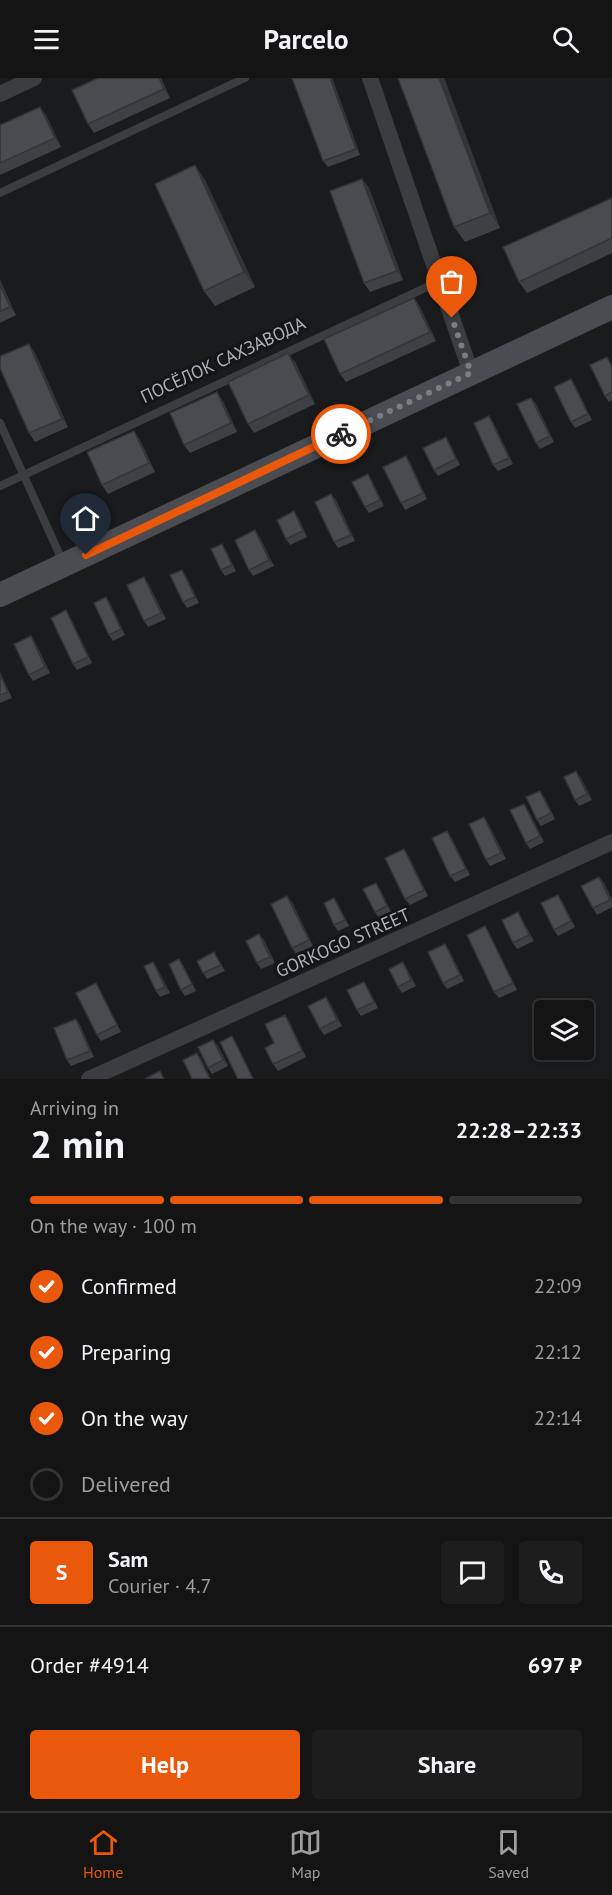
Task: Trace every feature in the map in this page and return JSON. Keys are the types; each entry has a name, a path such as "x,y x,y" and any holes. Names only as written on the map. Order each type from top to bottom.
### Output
{"street":[{"path":"0,94 34,78"},
{"path":"370,78 471,373"},
{"path":"0,595 612,307"},
{"name":"GORKOGO STREET","path":"89,1079 612,842"}],"lane":[{"path":"0,193 245,78"},
{"name":"ПОСЁЛОК САХЗАВОДА","path":"0,486 440,281"},
{"path":"0,423 64,565"}],"building":[{"path":"98,78 159,78 164,89 88,124 72,90"},
{"path":"292,78 330,78 356,149 323,161"},
{"path":"398,78 439,78 490,213 454,227"},
{"path":"40,107 55,138 0,163 0,125"},
{"path":"195,165 244,272 204,291 155,184"},
{"path":"362,179 397,271 364,283 330,191"},
{"path":"612,198 612,238 519,282 503,247"},
{"path":"0,285 10,307 0,311"},
{"path":"414,298 430,332 340,374 324,339"},
{"path":"29,344 62,419 29,433 0,368 0,356"},
{"path":"288,353 309,395 248,424 228,382"},
{"path":"607,357 612,367 612,392 605,396 590,365"},
{"path":"571,379 588,414 571,422 554,387"},
{"path":"217,392 231,423 184,445 170,413"},
{"path":"531,398 550,436 536,443 517,404"},
{"path":"489,416 509,458 493,465 474,423"},
{"path":"134,431 149,463 102,485 87,452"},
{"path":"446,437 456,459 434,470 423,448"},
{"path":"406,456 423,493 401,503 383,467"},
{"path":"368,474 380,500 365,507 352,482"},
{"path":"331,494 351,535 334,542 315,502"},
{"path":"294,511 303,531 286,539 277,520"},
{"path":"255,530 269,560 249,570 235,540"},
{"path":"222,544 232,565 221,570 211,549"},
{"path":"182,570 195,597 183,602 170,575"},
{"path":"144,577 161,613 144,621 127,585"},
{"path":"106,597 121,629 109,635 94,603"},
{"path":"66,610 88,657 73,664 51,618"},
{"path":"31,636 45,667 29,675 14,644"},
{"path":"0,675 8,692 0,695"},
{"path":"576,771 587,794 575,800 564,777"},
{"path":"540,791 551,813 537,820 526,797"},
{"path":"524,804 540,836 526,843 510,810"},
{"path":"484,817 501,853 486,860 469,824"},
{"path":"447,831 466,869 450,876 432,838"},
{"path":"404,849 424,890 405,899 385,858"},
{"path":"599,877 610,900 593,908 581,886"},
{"path":"376,883 387,906 375,912 363,889"},
{"path":"558,895 571,921 554,930 541,903"},
{"path":"287,896 309,940 292,948 271,904"},
{"path":"334,898 345,920 334,925 324,903"},
{"path":"518,912 529,935 513,943 502,920"},
{"path":"485,926 513,983 494,992 467,935"},
{"path":"259,934 270,957 257,963 246,941"},
{"path":"445,944 460,975 443,983 428,952"},
{"path":"214,952 221,965 203,973 197,961"},
{"path":"179,959 192,984 181,990 169,964"},
{"path":"153,962 165,987 156,991 144,966"},
{"path":"403,962 411,980 398,987 389,969"},
{"path":"364,982 374,1002 357,1010 347,990"},
{"path":"96,983 117,1025 97,1035 76,993"},
{"path":"326,997 337,1020 320,1029 308,1006"},
{"path":"285,1015 302,1051 273,1064 265,1048 274,1043 265,1024"},
{"path":"76,1019 90,1051 67,1060 54,1028"},
{"path":"232,1036 253,1079 238,1079 220,1042"},
{"path":"213,1040 223,1060 208,1068 198,1047"},
{"path":"197,1053 210,1079 192,1079 183,1060"},
{"path":"160,1071 164,1079 146,1079 146,1078"}],"way so far":[{"path":"341,434 471,373 452,318"}],"route":[{"path":"86,555 341,434"}]}
